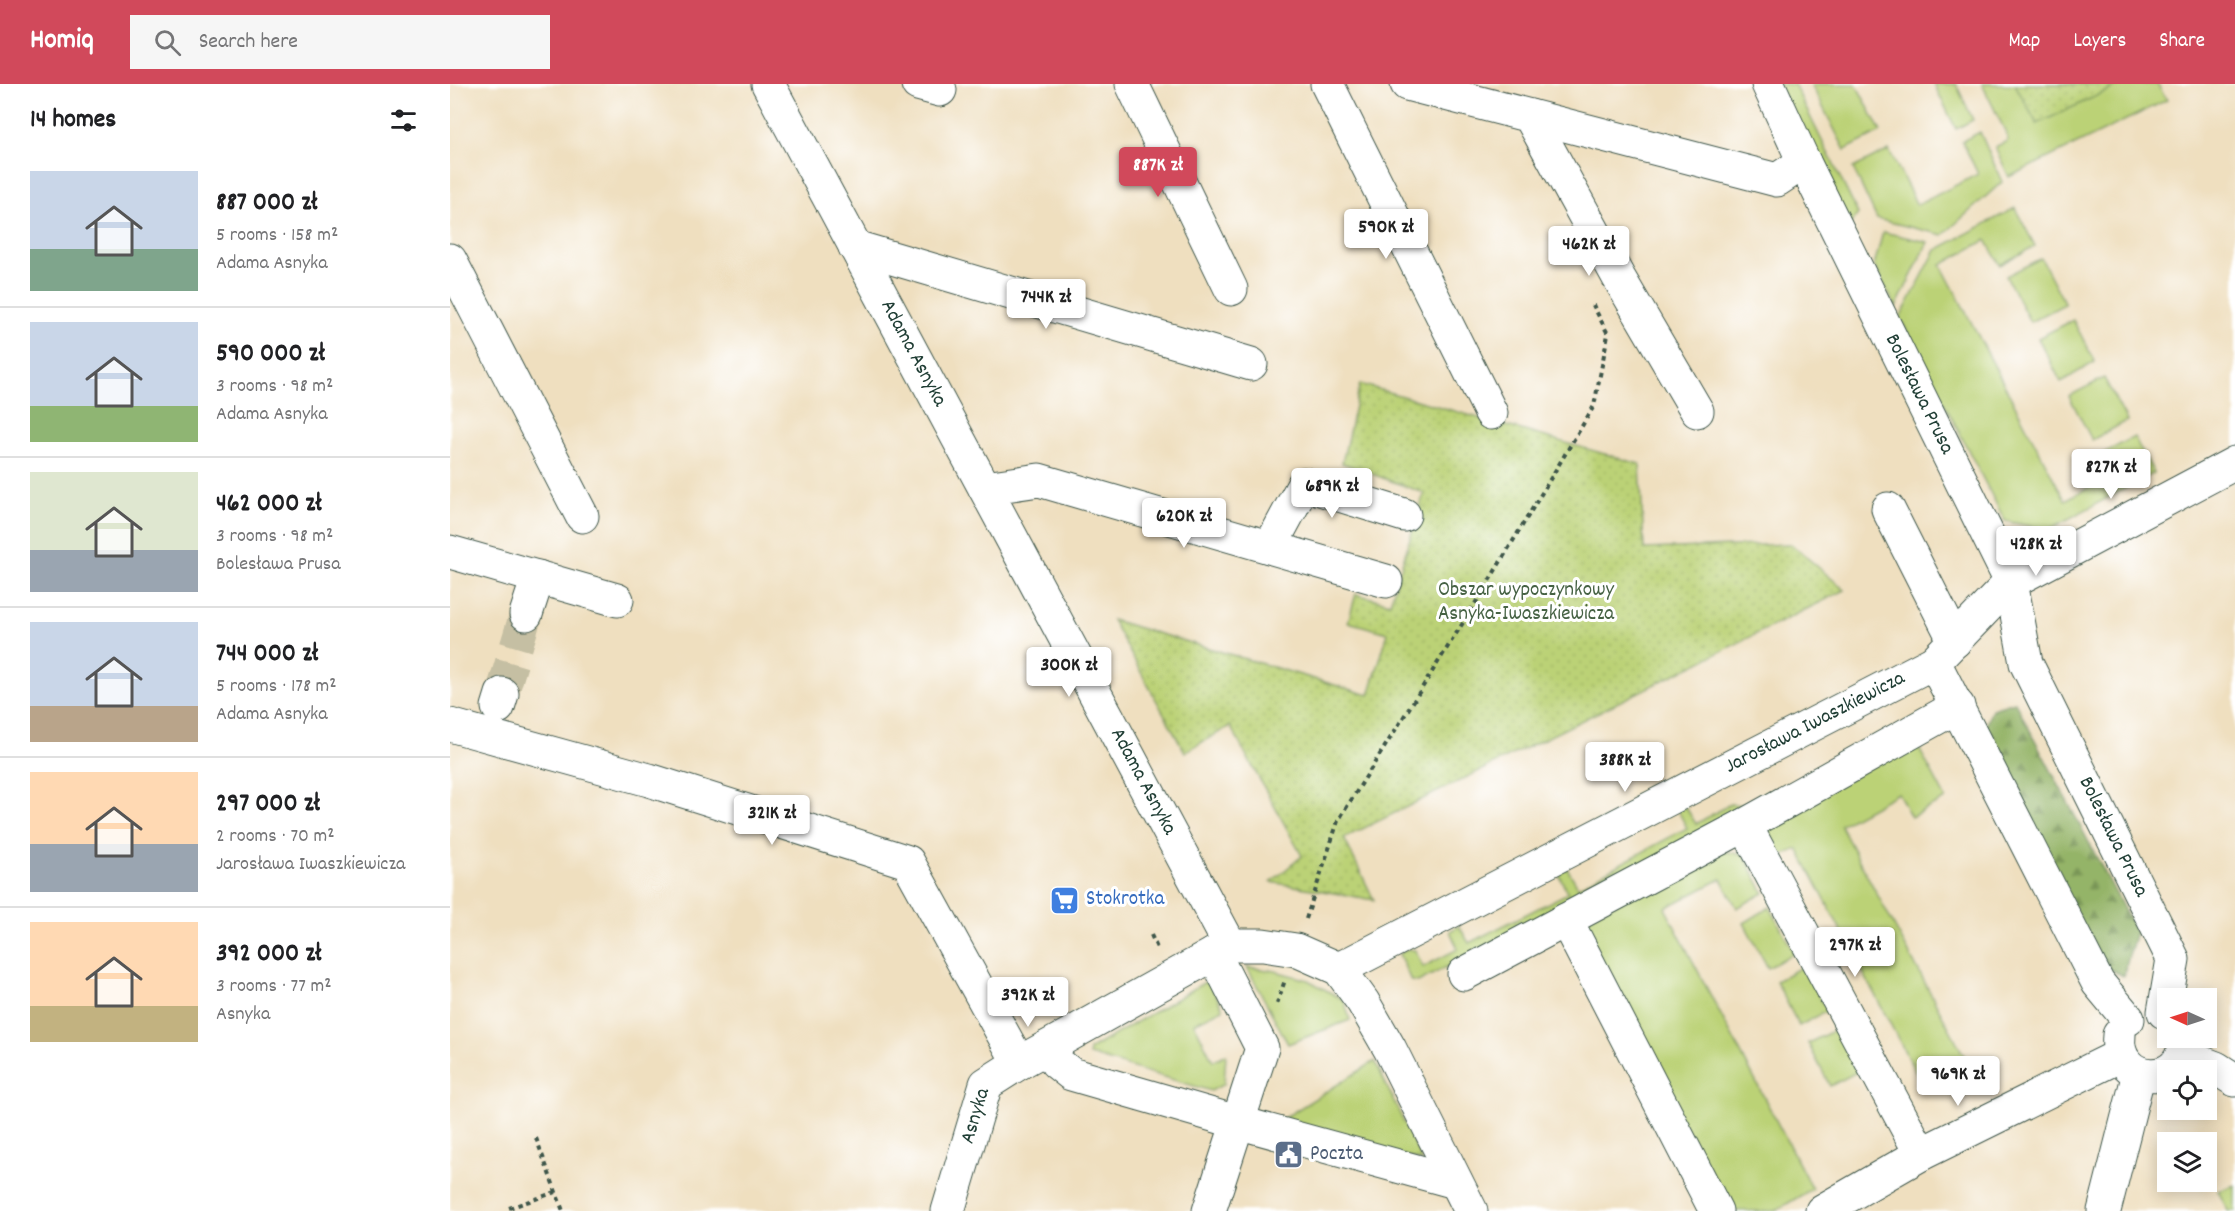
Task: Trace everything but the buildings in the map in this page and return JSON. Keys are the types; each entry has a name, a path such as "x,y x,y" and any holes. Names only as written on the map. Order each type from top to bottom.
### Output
{"street":[{"name":"Adama Asnyka","path":"768,84 985,488 1222,949 1262,1048"},
{"path":"1132,84 1231,289"},
{"path":"1327,84 1491,413"},
{"path":"1407,84 1777,180 1804,162"},
{"name":"Bolesława Prusa","path":"1768,84 2010,582 2026,663 2173,959 2169,988"},
{"path":"1530,116 1619,278 1696,411"},
{"path":"855,247 1251,364"},
{"path":"450,260 582,516"},
{"name":"Jarosława Iwaszkiewicza","path":"1339,969 1945,651 2010,582 2235,463"},
{"path":"985,488 1039,480 1386,581"},
{"path":"1270,548 1304,484 1404,515"},
{"path":"1887,509 1945,651 1958,706 2098,983 2128,1019"},
{"path":"450,552 617,600"},
{"path":"526,614 538,577"},
{"path":"1464,975 1745,825 1958,706"},
{"path":"450,725 648,780 908,862 1019,1063"},
{"path":"1745,825 1921,1154"},
{"path":"1566,920 1716,1211"},
{"path":"1222,949 1263,945 1296,950 1339,969 1364,1002 1390,1049 1472,1211"},
{"name":"Asnyka","path":"948,1211 986,1084 1019,1063 1222,949"},
{"path":"2157,1011 2145,1010 2128,1019 2119,1036 2119,1045 2130,1064 2149,1075 2168,1071 2177,1064 2182,1048"},
{"path":"1048,1047 1056,1062 1071,1074 1456,1182"},
{"path":"1209,1211 1262,1048"},
{"path":"2186,1048 2235,1080"},
{"path":"1822,1211 1921,1154 2130,1064"},
{"path":"2111,1204 2130,1064"}],"path":[{"path":"1262,1048 1338,821 1483,591 1594,406 1608,334 1589,297 1619,278"},
{"path":"536,1138 563,1211"},
{"path":"508,1208 556,1192"}],"green space":[{"path":"1777,84 1794,84 1858,214 1849,226"},
{"path":"1811,84 1856,84 1881,132 1845,150"},
{"path":"1934,84 1956,84 1973,120 1956,129"},
{"path":"1982,84 2157,84 2167,100 2009,177 1995,147 2007,141 2007,135"},
{"path":"2015,84 2122,84 2037,124"},
{"path":"1980,132 2002,182 1943,235 1877,219 1853,168 1889,150 1917,205 1978,174 1962,141"},
{"path":"2015,208 2035,246 2000,265 1986,240 1941,265 2065,500 2111,476 2100,455 2134,437 2154,473 2048,530 2005,521 1900,318 1936,250"},
{"path":"1883,232 1928,242 1896,307 1874,266"},
{"path":"2041,258 2065,304 2030,322 2006,276"},
{"path":"2073,320 2095,362 2061,382 2038,338"},
{"path":"2104,378 2127,421 2092,440 2069,396"},
{"name":"Obszar wypoczynkowy Asnyka-Iwaszkiewicza","path":"1360,384 1640,464 1644,549 1791,544 1845,590 1344,838 1374,900 1271,882 1302,856 1230,726 1185,752 1112,620 1369,695 1388,633 1348,622 1356,594 1390,603 1424,493 1342,463"},
{"path":"2015,702 2136,932 2123,976 2096,962 1981,738 1992,709"},
{"path":"1915,741 1946,799 1911,817 1898,793 1840,825 1968,1063 1923,1086 1798,849 1771,860 1765,827"},
{"path":"1730,804 1742,805 1746,811 1418,982 1411,981 1399,954 1407,949 1415,950 1423,967 1458,949 1450,931 1459,926 1469,943 1568,893 1558,873 1567,868 1578,887 1687,828 1677,809 1685,806 1696,824"},
{"path":"1712,849 1744,855 1764,893 1737,908 1721,879 1665,908 1812,1189 1775,1211 1727,1211 1582,935 1585,919"},
{"path":"1770,907 1794,953 1768,968 1744,923"},
{"path":"1803,966 1827,1011 1799,1026 1776,981"},
{"path":"1247,967 1275,971 1308,980 1344,1000 1350,1020 1288,1044"},
{"path":"1205,982 1210,983 1223,1009 1194,1023 1213,1061 1226,1054 1224,1084 1211,1091 1089,1055 1089,1050"},
{"path":"1837,1029 1859,1071 1830,1086 1808,1043"},
{"path":"1375,1061 1422,1161 1279,1121"},
{"path":"2235,1185 2235,1211 2228,1211 2218,1191"}],"tunnel":[{"path":"502,694 526,614"}],"place":[{"name":"Stokrotka","path":"1065,900"},
{"name":"Poczta","path":"1289,1155"}]}
